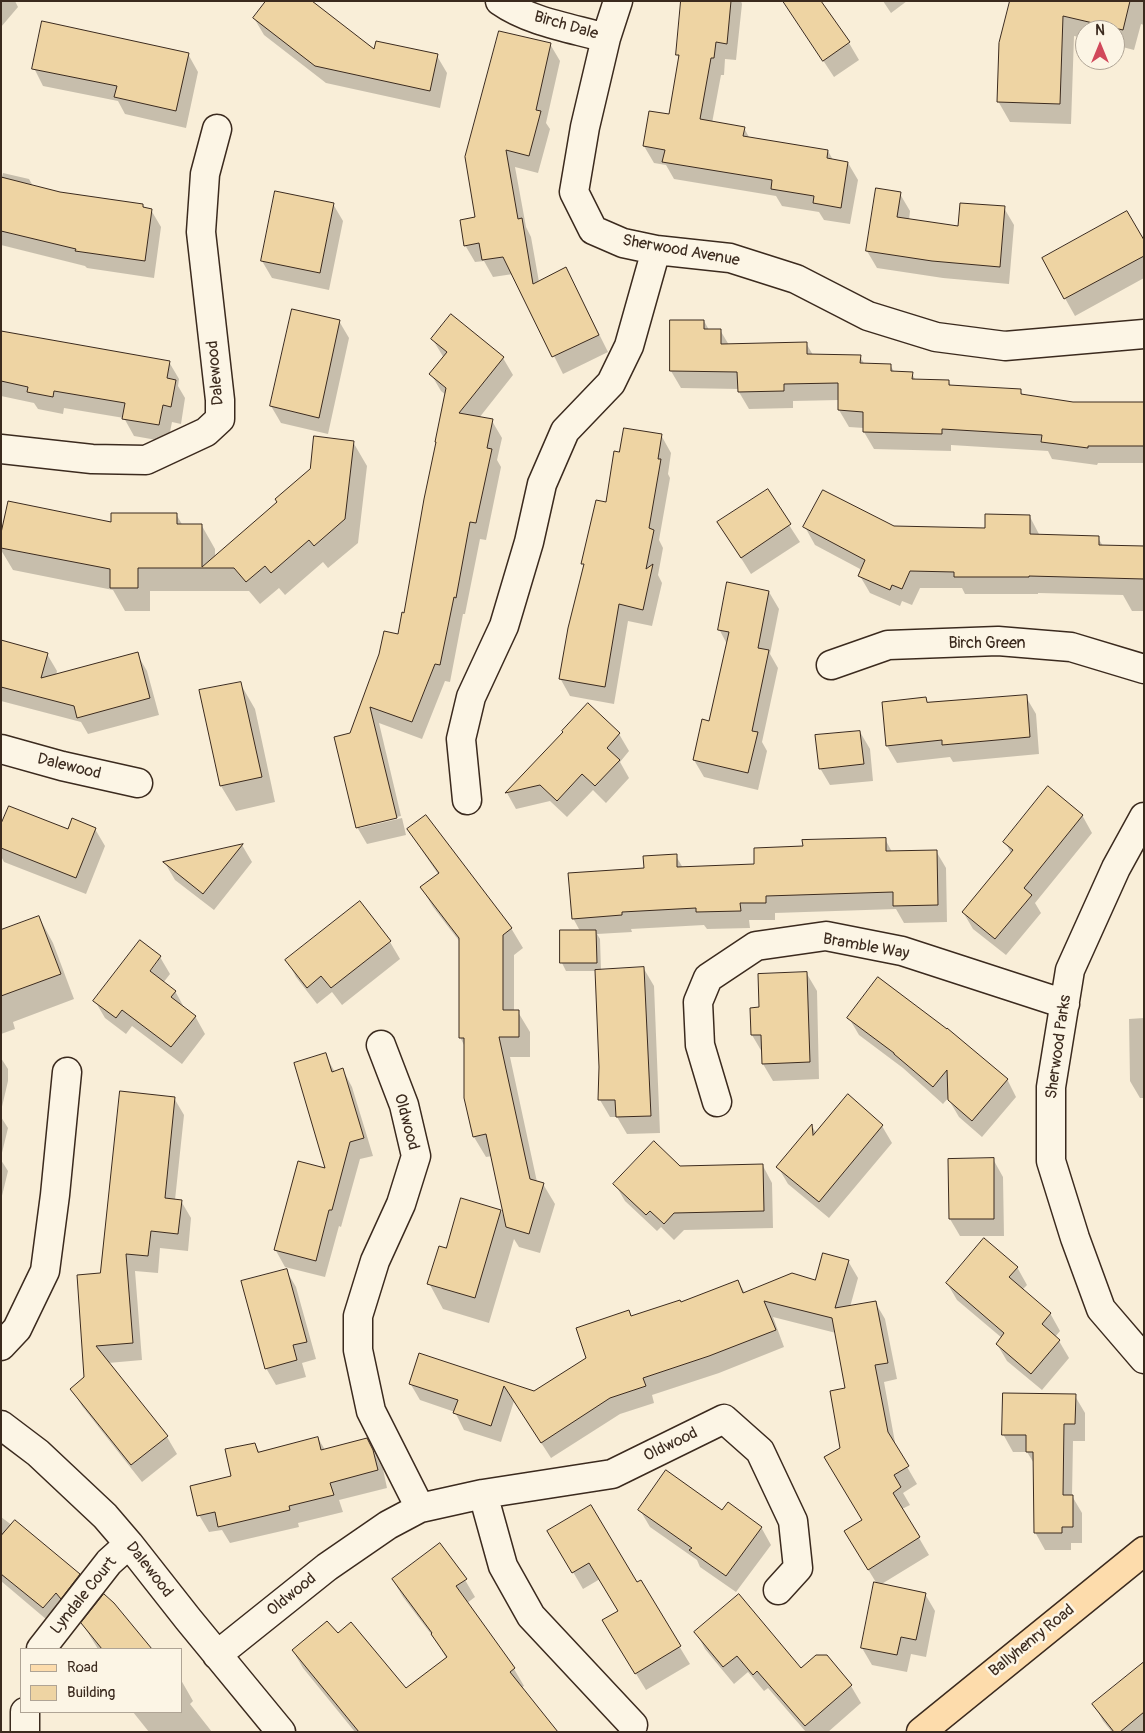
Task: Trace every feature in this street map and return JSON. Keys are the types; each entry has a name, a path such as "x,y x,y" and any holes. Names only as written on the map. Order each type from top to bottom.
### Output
{"main road":[{"name":"Ballyhenry Road","path":"921,1732 1144,1550"}],"street":[{"name":"Birch Dale","path":"500,1 514,11 606,38"},
{"name":"Sherwood Avenue","path":"618,1 606,38 585,126 574,192 592,230 623,244 656,250 730,258 796,279 868,316 936,337 1005,346 1144,334"},
{"name":"Dalewood","path":"1,449 92,459 146,460 206,432 220,419 220,400 201,232 205,174 216,129"},
{"path":"466,800 461,738 471,697 504,626 529,542 542,484 565,431 611,382 629,346 656,250"},
{"name":"Birch Green","path":"831,665 888,645 998,642 1071,647 1144,669"},
{"name":"Dalewood","path":"1,749 62,766 138,783"},
{"name":"Sherwood Parks","path":"1144,817 1116,868 1070,970 1051,1087 1051,1161 1075,1238 1101,1309 1144,1359"},
{"name":"Bramble Way","path":"717,1102 700,1045 698,1002 708,978 756,946 826,936 902,951 1065,1004"},
{"name":"Oldwood","path":"381,1045 404,1105 416,1156 401,1204 375,1262 358,1316 358,1350 371,1411 420,1508"},
{"path":"1,1346 17,1329 45,1270 55,1195 67,1072"},
{"name":"Oldwood","path":"218,1656 327,1567 388,1526 420,1508 483,1494 612,1474 724,1419 760,1450 793,1522 798,1568 778,1590"},
{"name":"Dalewood","path":"1,1425 44,1460 105,1516 281,1732"},
{"path":"483,1494 503,1566 531,1616 633,1725"},
{"name":"Lyndale Court","path":"42,1648 109,1562 129,1544"},
{"path":"24,1732 25,1713"}],"building":[{"path":"266,1 312,1 374,49 376,41 438,54 430,91 315,66 253,18"},
{"path":"681,1 731,1 727,44 716,42 714,58 711,58 700,119 745,127 743,136 828,150 827,158 848,162 841,208 813,203 814,196 771,189 772,180 662,162 665,150 643,146 649,111 669,114 679,55 676,55"},
{"path":"783,1 821,1 850,42 823,61"},
{"path":"1010,1 1130,1 1125,22 1125,20 1080,20 1063,16 1060,104 997,102 999,43"},
{"path":"42,21 189,53 176,111 114,97 117,86 32,69"},
{"path":"499,31 551,43 536,110 541,111 529,156 506,150 518,219 522,218 533,284 566,267 599,335 552,357 503,257 482,260 479,243 464,246 460,220 475,217 465,157"},
{"path":"1,177 60,192 143,204 143,207 152,209 145,261 75,251 76,249 1,231"},
{"path":"876,188 901,192 897,217 958,226 960,203 1005,206 1000,267 932,261 866,251"},
{"path":"275,191 334,203 320,273 261,261"},
{"path":"1127,211 1144,240 1144,256 1064,299 1042,258"},
{"path":"292,309 340,320 319,418 270,406"},
{"path":"451,314 504,357 459,413 493,419 487,448 492,449 476,523 470,522 456,598 454,597 440,665 435,664 412,722 370,707 397,818 356,828 334,737 350,733 379,654 384,631 398,634 402,612 404,613 446,388 429,374 447,352 431,339"},
{"path":"670,320 704,320 704,329 721,329 721,344 807,342 807,354 861,355 860,363 891,364 891,371 913,372 912,379 949,380 949,385 1021,389 1021,394 1073,402 1144,402 1144,446 1088,446 1088,448 1041,442 1042,435 942,429 942,434 863,432 863,412 838,410 838,383 784,384 784,391 738,392 737,372 670,371"},
{"path":"1,331 170,361 167,378 176,380 171,407 163,405 159,425 122,419 125,403 54,391 53,397 27,392 28,387 1,381"},
{"path":"624,428 662,434 658,459 661,459 649,528 654,530 646,569 653,564 643,610 619,604 605,687 559,679 568,628 584,564 581,564 596,500 606,502 614,451 619,452"},
{"path":"314,436 354,441 345,519 314,546 309,540 271,573 265,566 246,582 234,568 138,568 138,588 110,588 110,569 1,548 1,533 8,501 111,522 111,513 177,513 177,524 202,524 202,567 277,502 275,499 310,469"},
{"path":"768,489 791,524 741,558 717,522"},
{"path":"823,490 894,526 985,528 985,514 1030,515 1030,534 1099,536 1099,545 1144,546 1144,579 1029,576 954,577 954,572 910,571 902,589 892,585 890,590 858,576 865,560 803,527"},
{"path":"727,582 769,591 758,648 769,650 752,731 758,732 748,773 693,760 702,719 709,721 729,632 718,630"},
{"path":"1,640 48,653 41,678 138,652 150,698 77,718 74,706 1,687"},
{"path":"241,682 262,777 220,786 199,690"},
{"path":"1027,695 1030,737 942,745 942,740 886,746 882,702 926,697 927,702"},
{"path":"588,703 620,733 607,748 620,760 595,786 582,774 557,801 540,785 505,793 563,732"},
{"path":"860,731 864,764 819,769 815,735"},
{"path":"1048,786 1083,815 1024,888 1032,895 995,939 962,912 1013,850 1003,842"},
{"path":"9,806 68,829 72,818 96,828 76,878 1,848 1,824"},
{"path":"426,815 512,928 503,935 503,1010 519,1010 519,1037 499,1037 530,1179 544,1183 529,1234 506,1227 486,1134 473,1137 464,1098 464,1038 459,1038 459,938 420,887 439,873 407,829"},
{"path":"886,838 886,851 937,850 938,905 893,906 893,892 766,896 766,903 740,903 741,911 696,912 696,908 622,912 622,915 572,919 568,873 644,868 643,856 677,854 677,867 754,864 754,848 803,846 802,840"},
{"path":"243,844 203,894 163,862"},
{"path":"360,901 391,941 331,988 321,976 307,988 285,960"},
{"path":"39,916 61,974 1,996 1,930"},
{"path":"560,930 596,930 597,963 560,963"},
{"path":"140,940 161,956 150,971 176,991 171,997 196,1016 171,1047 122,1010 116,1018 93,1001"},
{"path":"644,967 651,1116 616,1117 615,1100 598,1100 599,1067 595,970"},
{"path":"807,972 810,1062 762,1064 761,1035 751,1035 750,1008 759,1007 758,974"},
{"path":"878,977 947,1028 1008,1079 972,1121 948,1100 947,1070 933,1087 894,1053 847,1018"},
{"path":"326,1053 332,1072 343,1068 364,1138 350,1142 332,1210 329,1210 316,1261 274,1250 298,1161 325,1168 294,1063"},
{"path":"120,1091 175,1097 165,1198 182,1200 178,1234 151,1231 148,1256 126,1254 133,1343 96,1346 168,1436 131,1465 70,1389 84,1377 77,1275 100,1273"},
{"path":"848,1094 883,1125 819,1202 776,1167 812,1124 813,1135"},
{"path":"654,1141 680,1166 763,1164 764,1211 674,1213 664,1224 650,1211 646,1215 613,1184"},
{"path":"994,1158 994,1219 949,1219 948,1159"},
{"path":"461,1198 501,1210 475,1298 427,1284 439,1246 446,1248"},
{"path":"984,1238 1018,1267 1009,1277 1051,1313 1042,1324 1060,1340 1031,1374 996,1344 1004,1333 946,1283"},
{"path":"823,1253 849,1260 835,1308 876,1301 888,1363 875,1365 888,1432 909,1466 894,1475 901,1487 893,1493 920,1537 868,1570 844,1531 862,1520 824,1457 840,1448 830,1391 845,1388 832,1318 764,1301 776,1330 709,1356 643,1378 646,1386 610,1398 541,1443 504,1386 491,1426 453,1413 458,1400 409,1384 419,1353 534,1391 586,1358 576,1328 629,1310 631,1316 680,1300 681,1302 738,1280 743,1293 792,1273 815,1280"},
{"path":"287,1269 307,1342 293,1345 297,1360 265,1369 241,1281"},
{"path":"1003,1393 1076,1394 1075,1424 1064,1424 1063,1495 1073,1495 1073,1527 1062,1527 1062,1533 1034,1533 1033,1452 1026,1452 1026,1435 1002,1435"},
{"path":"318,1437 321,1450 367,1438 373,1450 378,1470 330,1483 334,1495 289,1506 290,1510 218,1527 215,1512 197,1516 190,1486 231,1476 225,1449 255,1443 258,1452"},
{"path":"666,1470 722,1510 728,1502 762,1527 726,1576 689,1550 692,1548 638,1510"},
{"path":"591,1505 637,1582 641,1580 681,1646 635,1674 602,1620 618,1611 589,1563 572,1573 547,1531"},
{"path":"15,1520 80,1574 61,1599 56,1593 43,1608 1,1574 1,1536"},
{"path":"440,1543 467,1579 456,1586 515,1668 510,1672 558,1732 359,1732 292,1650 327,1621 338,1633 351,1622 406,1688 447,1657 432,1633 392,1579"},
{"path":"874,1582 926,1593 916,1640 901,1637 897,1655 861,1648"},
{"path":"104,1594 114,1603 151,1648 101,1648 81,1623"},
{"path":"739,1594 801,1668 816,1655 827,1655 852,1685 805,1726 757,1671 753,1675 737,1656 723,1667 694,1632"},
{"path":"1144,1662 1144,1712 1120,1732 1114,1732 1092,1704"}]}
